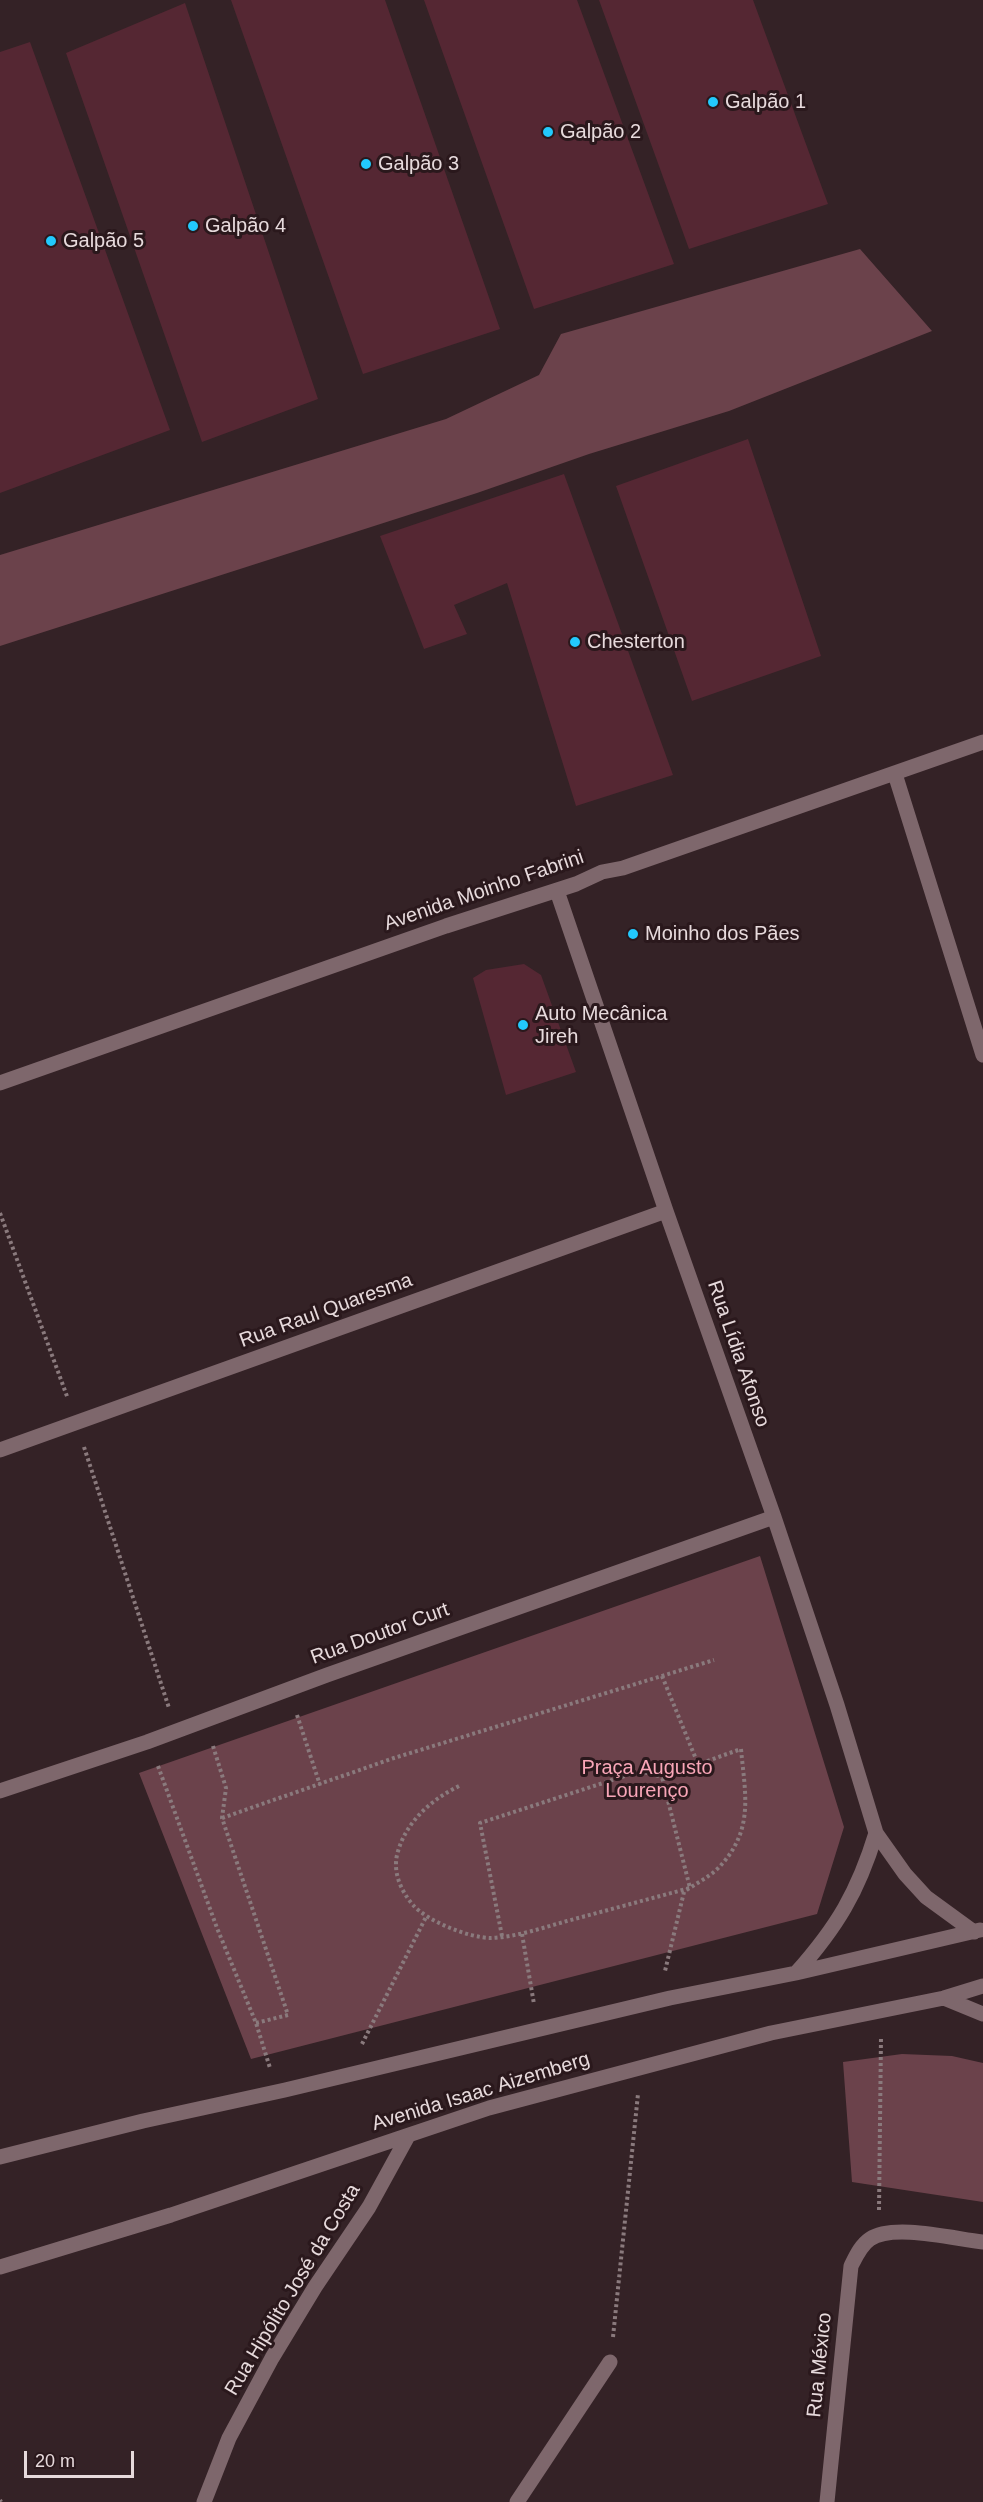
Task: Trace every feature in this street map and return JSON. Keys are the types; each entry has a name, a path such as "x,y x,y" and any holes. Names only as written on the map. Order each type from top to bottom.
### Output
{"street":[{"name":"Avenida Moinho Fabrini","path":"0,1083 446,926 557,891 603,872 623,868 983,742"},
{"path":"895,774 983,1055"},
{"name":"Rua Lídia Afonso","path":"557,891 666,1211 774,1517 837,1705 876,1833 905,1874 926,1897 979,1931"},
{"name":"Rua Raul Quaresma","path":"0,1450 666,1211"},
{"name":"Rua Doutor Curt","path":"0,1791 147,1742 327,1675 774,1517"},
{"path":"796,1973 821,1945 855,1893 876,1833"},
{"name":"Avenida Isaac Aizemberg","path":"0,2157 143,2121 285,2090 670,1998 796,1973 979,1931"},
{"name":"Avenida Isaac Aizemberg","path":"0,2267 171,2215 489,2108 641,2066 771,2034 944,1998 983,1986"},
{"path":"944,1998 983,2014"},
{"name":"Rua Hipólito José da Costa","path":"204,2502 229,2438 272,2358 315,2287 369,2207 408,2136"},
{"name":"Rua México","path":"827,2502 851,2266 859,2250 870,2239 882,2233 898,2232 983,2242"},
{"path":"517,2502 610,2362"}],"path":[{"path":"0,1213 76,1424 167,1703"},
{"path":"222,1818 394,1758 714,1660"},
{"path":"662,1676 698,1764"},
{"path":"295,1710 320,1785"},
{"path":"212,1741 226,1788 222,1818 288,2014 256,2024"},
{"path":"502,1936 480,1823 639,1771 662,1777 741,1749 746,1800 744,1824 733,1849 720,1866 684,1892 665,1971"},
{"path":"156,1758 272,2072"},
{"path":"662,1777 690,1888"},
{"path":"459,1786 438,1796 418,1815 405,1834 397,1854 397,1875 403,1893 426,1916 464,1932 490,1938 522,1934 690,1888"},
{"path":"358,2050 426,1916"},
{"path":"522,1934 534,2004"},
{"path":"879,2212 881,2037"},
{"path":"610,2362 641,2066"}],"green space":[{"path":"860,249 932,331 729,411 589,454 477,493 0,646 0,555 446,419 539,375 561,334"},
{"name":"Praça Augusto Lourenço","path":"760,1556 844,1827 817,1914 251,2059 139,1773"},
{"path":"902,2054 952,2056 983,2063 983,2202 852,2182 843,2062"}],"building":[{"name":"Galpão 3","path":"231,0 385,0 500,329 363,374"},
{"name":"Galpão 2","path":"424,0 577,0 674,264 534,309"},
{"name":"Galpão 1","path":"599,0 753,0 828,204 689,249"},
{"name":"Galpão 4","path":"185,3 318,399 202,442 66,53"},
{"name":"Galpão 5","path":"30,42 170,430 0,493 0,52"},
{"path":"748,439 821,656 692,701 616,486"},
{"name":"Chesterton","path":"564,474 673,775 576,806 507,583 454,605 467,634 424,649 380,536"},
{"name":"Auto Mecânica Jireh","path":"524,964 541,975 576,1072 506,1095 473,978 486,970"}],"place":[{"name":"Galpão 1","path":"713,102"},
{"name":"Galpão 2","path":"548,132"},
{"name":"Galpão 3","path":"366,164"},
{"name":"Galpão 4","path":"193,226"},
{"name":"Galpão 5","path":"51,241"},
{"name":"Chesterton","path":"575,642"},
{"name":"Moinho dos Pães","path":"633,934"},
{"name":"Auto Mecânica Jireh","path":"523,1025"}]}
